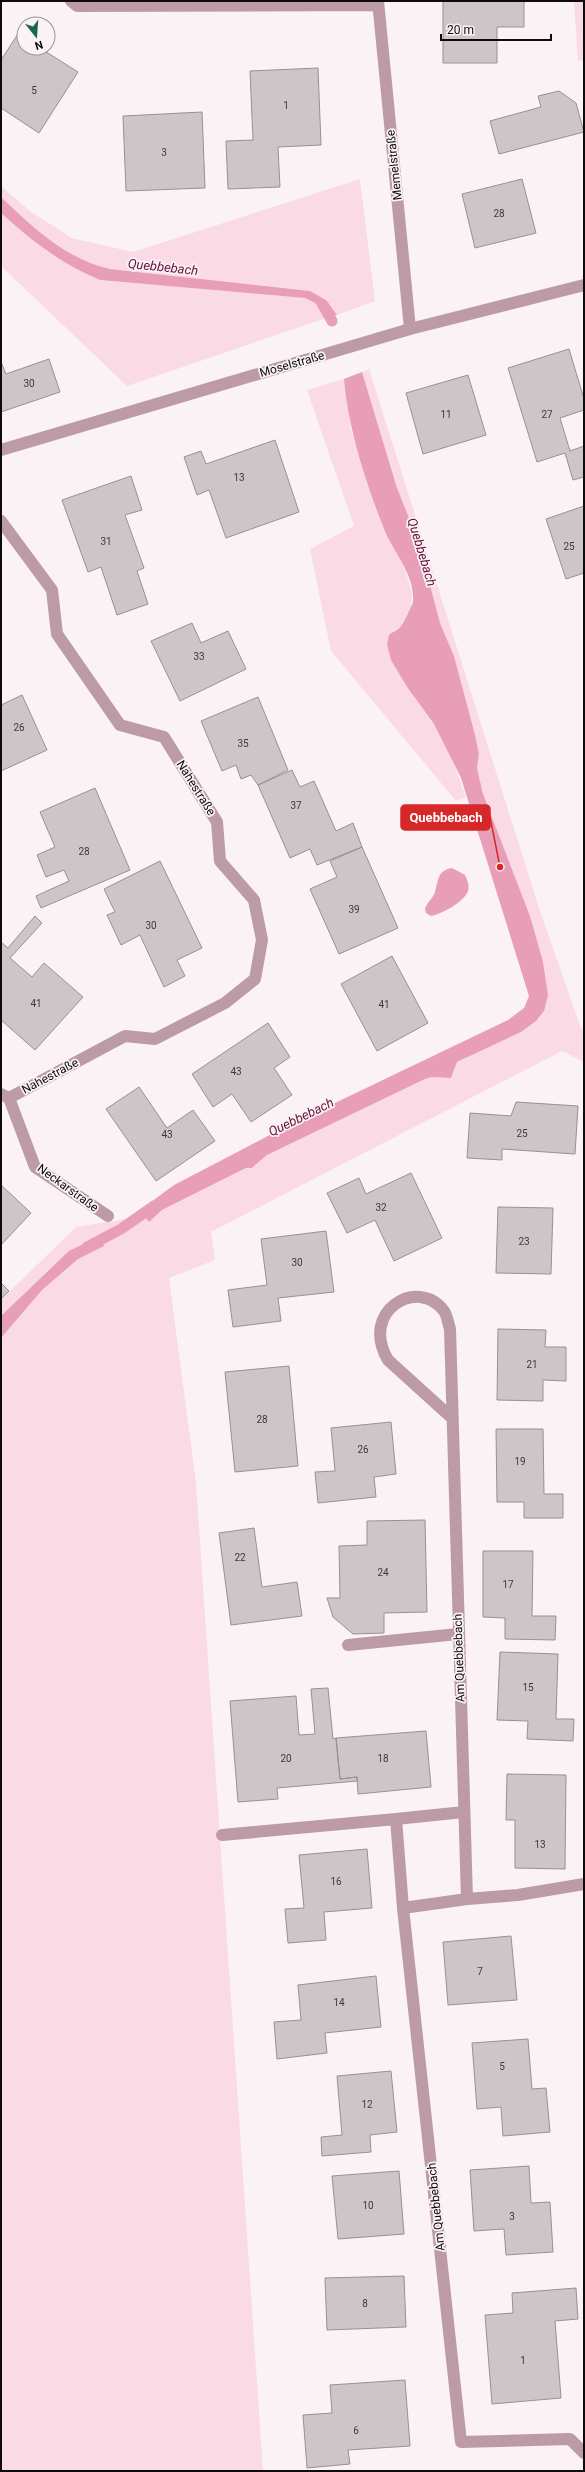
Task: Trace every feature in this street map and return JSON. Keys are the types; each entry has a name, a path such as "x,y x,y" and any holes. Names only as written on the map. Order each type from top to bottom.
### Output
{"street":[{"path":"72,1 77,6 378,3"},
{"name":"Memelstraße","path":"378,3 410,329"},
{"name":"Moselstraße","path":"1,450 410,329 584,285"},
{"name":"Nahestraße","path":"1,521 52,590 57,634 120,724 164,737 217,822 220,861 254,900 262,940 255,979 225,1003 155,1039 126,1036 5,1096"},
{"name":"Neckarstraße","path":"5,1096 35,1167 108,1216"},
{"name":"Am Quebbebach","path":"452,1418 388,1360 381,1348 381,1322 389,1310 400,1302 414,1297 431,1299 445,1312 450,1329 467,1899"},
{"path":"348,1645 458,1634"},
{"path":"222,1835 464,1812"},
{"path":"396,1819 403,1908 467,1899 518,1895 584,1884"},
{"name":"Am Quebbebach","path":"403,1908 461,2442 570,2439 584,2453"}],"shaded area":[{"path":"574,1 584,1 584,60 578,61"},
{"path":"360,179 375,301 337,315 326,300 310,291 110,269 93,264 64,250 38,231 1,197 1,186 31,212 72,238 133,252"},
{"path":"1,197 38,231 64,250 93,264 110,269 310,291 326,300 337,315 326,318 315,303 305,298 100,280 72,267 24,233 1,213"},
{"path":"1,213 48,251 72,267 100,280 305,298 315,303 326,318 127,386 1,266"},
{"path":"369,369 540,911 581,1028 584,1030 584,1062 562,1051 211,1232 215,1260 169,1278 196,1483 263,2471 1,2471 1,1300 76,1227 126,1219 140,1210 149,1222 162,1210 246,1168 253,1168 267,1155 425,1079 432,1077 451,1078 457,1062 521,1032 536,1021 530,916 483,794 477,768 479,754 454,656 440,623 419,543 397,488 362,372"},
{"path":"362,372 397,488 419,543 440,623 454,656 479,754 477,768 483,794 530,916 543,962 548,995 544,1011 536,1021 521,1032 457,1062 451,1078 432,1077 425,1079 267,1155 252,1168 246,1168 162,1210 149,1222 140,1210 174,1185 289,1125 508,1020 524,1008 529,996 461,778 434,724 407,687 391,660 387,645 389,635 404,622 413,604 413,592 411,582 403,564 388,538 377,511 364,475 349,417 344,379"},
{"path":"344,379 351,430 384,529 392,545 402,559 412,594 411,608 401,626 394,630 387,645 391,659 407,687 434,724 447,747 466,797 456,801 331,651 310,549 354,526 307,390"},
{"path":"452,868 465,875 469,889 466,895 452,907 431,916 426,913 425,909 435,892 439,876 447,869"},
{"path":"98,1237 104,1246 78,1259 42,1290 1,1338 1,1316 69,1251"}],"building":[{"path":"443,1 524,1 524,27 497,27 497,63 443,63"},
{"path":"16,37 16,56 53,56 78,72 39,133 1,108 1,60"},
{"path":"318,68 321,145 278,147 280,187 228,189 226,141 253,140 250,71"},
{"path":"559,91 576,103 584,132 499,154 490,121 541,107 538,96"},
{"path":"202,112 205,188 126,191 123,116"},
{"path":"522,179 536,233 475,248 462,194"},
{"path":"569,349 584,399 584,410 560,418 570,451 584,446 584,477 573,480 565,453 537,462 508,368"},
{"path":"49,359 60,392 1,412 1,362 6,374"},
{"path":"468,375 486,435 423,454 406,393"},
{"path":"275,440 299,512 226,538 209,490 197,495 184,457 201,451 206,464"},
{"path":"131,476 142,510 125,515 144,568 137,571 148,604 117,615 101,567 88,572 62,500"},
{"path":"584,506 584,573 566,579 546,519"},
{"path":"192,623 201,643 228,631 246,669 180,701 151,641"},
{"path":"22,695 47,750 1,771 1,705"},
{"path":"258,697 288,770 258,785 251,775 241,779 236,765 222,771 201,721"},
{"path":"292,770 300,787 314,781 336,831 353,823 362,847 317,865 310,849 290,858 258,785"},
{"path":"95,788 130,870 41,908 36,896 69,881 64,870 46,877 37,855 55,847 40,812"},
{"path":"362,847 398,928 339,954 310,889 337,877 330,861"},
{"path":"160,861 202,948 177,960 185,976 164,987 140,935 121,945 107,915 115,912 104,889"},
{"path":"35,916 42,923 10,958 32,977 44,963 83,997 35,1050 1,1020 1,942 8,948"},
{"path":"392,956 428,1023 377,1051 341,984"},
{"path":"268,1023 290,1057 274,1068 292,1095 251,1122 232,1094 213,1107 192,1074"},
{"path":"139,1087 167,1128 193,1110 215,1141 156,1181 106,1109"},
{"path":"516,1102 578,1106 575,1154 502,1149 502,1160 467,1158 470,1113 511,1116"},
{"path":"411,1173 442,1238 394,1261 375,1220 347,1233 327,1193 359,1178 366,1194"},
{"path":"1,1185 31,1213 1,1245"},
{"path":"498,1207 553,1208 551,1274 496,1273"},
{"path":"326,1231 334,1292 278,1298 281,1321 233,1327 228,1290 267,1285 261,1239"},
{"path":"1,1283 9,1291 1,1299"},
{"path":"498,1329 546,1330 545,1347 566,1347 566,1381 543,1380 543,1401 497,1400"},
{"path":"289,1366 298,1466 235,1472 225,1372"},
{"path":"391,1422 396,1474 374,1477 376,1497 318,1503 315,1472 335,1471 331,1428"},
{"path":"496,1429 543,1429 544,1494 563,1494 563,1518 524,1518 524,1502 497,1502"},
{"path":"425,1520 427,1612 384,1613 384,1633 353,1634 333,1617 327,1598 340,1598 339,1546 367,1545 367,1521"},
{"path":"254,1528 262,1587 297,1582 302,1616 231,1625 219,1533"},
{"path":"483,1551 533,1551 532,1616 556,1616 555,1640 505,1639 505,1618 483,1617"},
{"path":"500,1652 558,1654 556,1719 574,1719 573,1741 527,1739 528,1721 497,1720"},
{"path":"328,1688 333,1739 336,1738 340,1779 357,1777 357,1781 277,1788 278,1799 238,1802 230,1701 296,1696 299,1735 315,1734 311,1689"},
{"path":"426,1731 431,1787 358,1794 357,1777 340,1779 336,1738"},
{"path":"507,1774 566,1775 565,1869 515,1868 515,1820 506,1820"},
{"path":"367,1849 372,1908 324,1912 326,1940 288,1943 285,1909 304,1908 299,1855"},
{"path":"511,1936 517,2000 448,2005 443,1942"},
{"path":"376,1976 381,2027 325,2033 327,2053 277,2059 274,2022 301,2020 298,1985"},
{"path":"528,2039 532,2089 546,2088 550,2132 503,2136 501,2107 477,2109 472,2043"},
{"path":"391,2071 397,2132 370,2135 371,2152 322,2156 321,2137 342,2135 337,2076"},
{"path":"529,2166 531,2203 550,2202 553,2252 506,2255 504,2229 474,2231 470,2170"},
{"path":"399,2171 404,2234 338,2239 332,2176"},
{"path":"404,2276 406,2327 327,2330 325,2278"},
{"path":"576,2288 578,2319 555,2321 561,2398 492,2404 485,2315 513,2313 512,2293"},
{"path":"405,2380 410,2446 348,2450 350,2464 307,2468 303,2415 332,2413 330,2385"}],"waterway":[{"name":"Quebbebach","path":"323,305 332,321"},
{"name":"Quebbebach","path":"87,1247 121,1229 154,1206"}],"place":[{"name":"Quebbebach","path":"500,867"}]}
